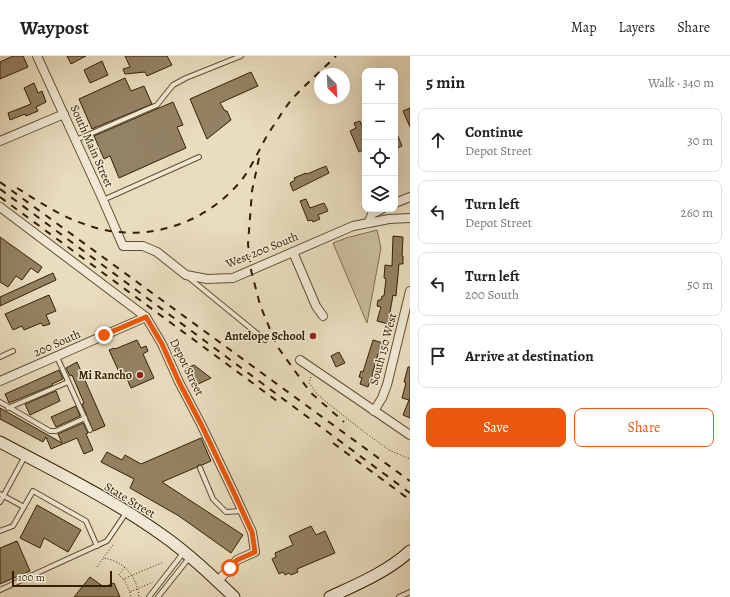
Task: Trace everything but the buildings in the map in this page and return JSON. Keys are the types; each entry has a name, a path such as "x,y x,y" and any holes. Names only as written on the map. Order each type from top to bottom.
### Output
{"main road":[{"name":"State Street","path":"0,442 127,512 165,537 218,581 234,597"},
{"path":"330,597 367,581 401,559 410,551"}],"street":[{"name":"South Main Street","path":"37,56 123,246 143,246 157,252 186,276"},
{"path":"0,141 64,114"},
{"path":"398,202 410,197"},
{"name":"Depot Street","path":"0,207 146,317 162,344 252,532 255,552 237,560 218,581"},
{"name":"West 200 South","path":"369,222 372,214 376,212"},
{"name":"West 200 South","path":"186,276 207,279 233,278 353,226 369,222 410,218"},
{"path":"293,252 316,306 323,316"},
{"name":"South 150 West","path":"374,411 382,398 387,385 410,291"},
{"name":"200 South","path":"0,381 146,317"},
{"path":"300,360 410,435"}],"lane":[{"path":"76,140 157,105 173,84 241,56"},
{"path":"103,200 199,157"},
{"path":"186,276 264,340"},
{"path":"0,357 13,351"},
{"path":"57,356 90,430"},
{"path":"8,408 68,382"},
{"path":"0,402 50,431 56,431 85,418"},
{"path":"0,502 2,495 25,455"},
{"path":"200,468 213,499 226,512 242,511"},
{"path":"0,531 13,526 33,491 86,521 97,546"},
{"path":"2,495 24,507"},
{"path":"0,590 107,541 127,512"},
{"path":"149,597 187,555"},
{"path":"158,597 187,555"},
{"path":"399,597 410,592"}],"path":[{"path":"313,368 309,383 318,395 390,450 410,459"},
{"path":"97,567 113,545"},
{"path":"103,558 118,563 125,567 133,575 138,588 139,597"},
{"path":"123,579 164,562"},
{"path":"125,567 119,575 123,579 131,597"},
{"path":"130,592 156,581"}],"shaded area":[{"path":"377,230 381,248 367,323 333,243"}],"railway":[{"path":"17,188 66,217 105,230 126,233 148,232 168,228 188,221 225,198 240,182 269,132 288,104 298,92 336,56"},
{"path":"259,158 252,191 248,244 251,270 260,305 277,346 310,392 344,422"},
{"path":"0,182 410,481"},
{"path":"0,189 410,493"},
{"path":"0,197 277,401"},
{"path":"333,443 410,500"}],"place":[{"name":"Antelope School","path":"313,336"},
{"name":"Mi Rancho","path":"140,375"}],"route":[{"path":"104,335 146,317 162,344 252,532 255,552 237,560 230,568"}]}
